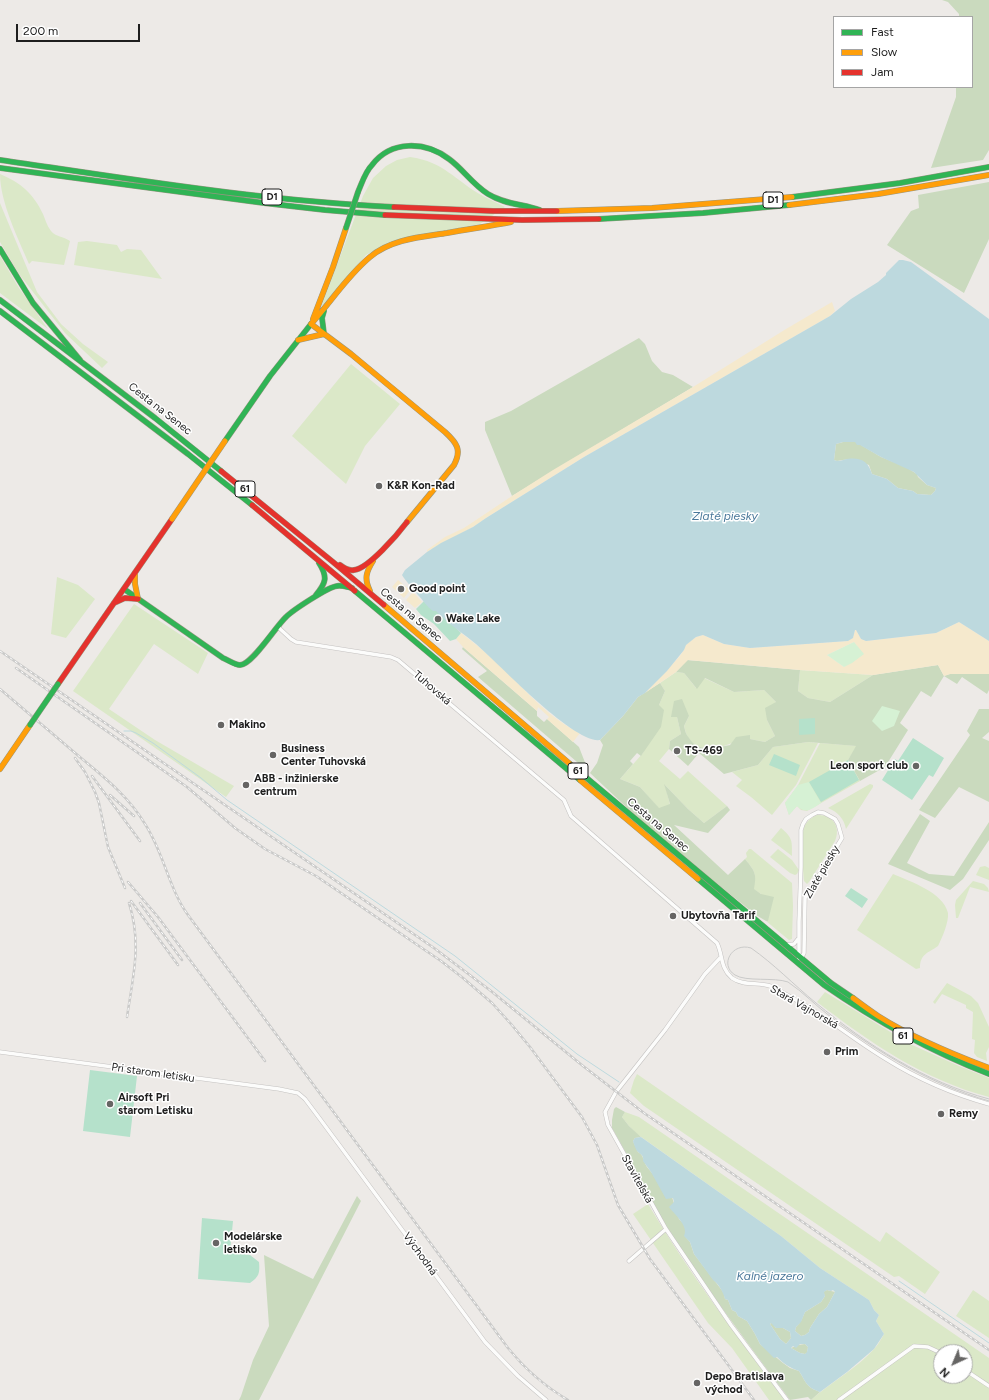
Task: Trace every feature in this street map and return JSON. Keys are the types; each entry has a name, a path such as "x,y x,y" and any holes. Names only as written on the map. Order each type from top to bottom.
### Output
{"main road":[{"path":"311,324 331,274 358,192 370,168 381,156 394,148 416,145 430,148 439,152 450,160 469,179 488,194 511,204 533,207 546,212"},
{"name":"D1","path":"0,160 258,196 332,203 438,210 546,212 688,207 779,199 899,184 989,167"},
{"name":"D1","path":"0,168 149,189 330,210 386,215 522,220 620,218 690,214 812,203 873,195 989,175"},
{"path":"0,768 254,400 298,340 356,270 371,256 392,244 411,239 522,220"},
{"path":"0,249 37,309 80,360"},
{"name":"Cesta na Senec","path":"0,300 205,457 333,562 799,958 842,992 884,1020 947,1051 989,1068"},
{"path":"298,340 324,334 322,318 326,308"},
{"name":"Cesta na Senec","path":"0,311 188,454 314,555 804,970 833,992 883,1025 944,1056 989,1074"},
{"name":"61","path":"311,324 414,406 451,438 458,449 456,462 450,471 376,556 362,568 357,570 351,570 333,562"},
{"name":"61","path":"314,555 326,576 324,585 315,597"},
{"name":"61","path":"372,595 365,579 376,556"},
{"path":"114,603 125,598 138,598 135,586 135,572"},
{"name":"61","path":"124,589 223,658 240,665 245,664 253,658 288,615 315,597 337,586 354,589"}],"street":[{"name":"Tuhovská","path":"278,627 291,639 298,642 391,657 398,660 564,800"},
{"name":"Stará Vajnorská","path":"564,800 570,816 717,942 720,949 720,958 725,971 730,976 737,981 770,986 825,1018 872,1051 900,1068 932,1084 989,1104"},
{"name":"Zlaté piesky","path":"799,958 804,952 805,898 842,838 835,819 824,813 818,812 806,819 801,830 799,958 804,970"},
{"path":"782,943 792,944 799,938"},
{"name":"Cesta na Senec","path":"784,952 799,958"},
{"name":"Staviteľská","path":"720,958 705,974 665,1030 615,1094 605,1112 608,1125 666,1229 730,1325 787,1400"},
{"name":"Pri starom letisku","path":"0,1052 279,1089 296,1092 304,1099"},
{"name":"Východná","path":"304,1099 485,1342 518,1376 546,1400"},
{"path":"629,1261 666,1229"},
{"path":"839,1400 914,1346 928,1347 933,1349"},
{"path":"973,1375 989,1386"}],"green space":[{"path":"942,0 989,0 989,150 983,160 931,168 956,97 956,88 973,88 973,16 959,16 959,14 948,2"},
{"path":"410,157 422,159 441,167 473,190 505,207 480,224 392,241 366,255 321,307 363,196 373,178 386,166 397,160"},
{"path":"0,174 14,181 31,194 51,231 70,241 64,265 32,261 29,264 6,208"},
{"path":"989,182 989,239 964,293 887,245 911,211 919,208 918,195"},
{"path":"0,203 37,292 61,324 83,344 108,362 102,368 65,333 19,274 0,242"},
{"path":"87,241 117,245 121,252 127,249 141,250 162,279 74,265 78,242"},
{"path":"0,256 19,288 48,329 0,293"},
{"path":"639,338 645,344 652,361 662,372 673,375 693,387 512,496 485,430 485,422 511,411"},
{"path":"351,364 400,404 365,446 346,484 292,436"},
{"path":"843,442 856,442 881,457 904,466 917,474 918,477 927,485 936,488 935,491 931,495 917,494 913,491 898,488 887,479 872,474 869,465 849,459 834,460 836,444"},
{"path":"57,577 78,585 95,599 66,638 51,634"},
{"name":"Wake Lake","path":"427,598 461,633 456,639 450,641 434,624 421,615 416,609"},
{"path":"134,604 208,653 198,674 154,644 109,709 155,740 234,786 226,797 73,691"},
{"path":"854,642 864,654 844,667 827,655"},
{"path":"463,647 537,711 537,716 544,722 547,719 579,747 586,765 584,768 478,677 487,671 462,649"},
{"path":"687,660 800,670 798,691 808,698 830,702 873,675 938,665 944,676 931,697 921,691 900,723 908,730 885,767 860,781 848,760 856,746 808,742 773,747 758,765 724,774 699,753 688,766 669,749 670,741 681,734 677,717 671,717 674,701 682,699 689,716 684,726 688,737 693,743 702,748 730,745 736,737 750,735 750,739 765,742 775,736 767,720 765,708 776,702 764,690 734,692 705,678 697,689 684,673 676,672"},
{"path":"800,670 873,675 830,702 808,698 798,691"},
{"path":"676,672 684,673 696,688 704,678 734,692 764,690 776,702 767,720 775,736 765,742 750,739 750,735 727,745 701,748 688,738 684,726 689,716 671,717 677,717 681,734 670,741 669,749 659,761 680,779 688,771 727,806 704,823 665,785 670,805 659,809 640,787 620,779 643,753 665,691 660,683"},
{"path":"950,674 989,674 989,690 987,694 962,677 957,684 944,676"},
{"path":"660,683 665,691 659,705 664,710 661,727 641,756 637,753 630,761 633,764 620,779 640,787 659,808 670,804 664,784 704,823 727,806 730,810 708,833 674,825 728,875 745,859 755,876 754,889 761,894 774,897 768,921 756,915 654,833 590,773 597,763 603,745 600,740 623,716 638,697"},
{"path":"882,706 900,711 894,726 882,731 872,721"},
{"path":"979,709 989,709 989,732 982,738 989,741 989,802 959,787 935,818 919,810 970,735 967,731"},
{"path":"815,718 815,734 799,735 799,719"},
{"name":"Leon sport club","path":"913,738 944,758 933,777 929,775 912,800 882,780 895,759 898,761"},
{"path":"808,742 818,743 796,785 772,815 736,786 742,780 732,772 758,765 773,747"},
{"path":"820,743 857,746 848,760 860,781 807,811 801,810 797,806 789,815 785,803 798,785"},
{"path":"774,754 800,765 796,776 769,765"},
{"path":"848,760 859,780 821,802 809,782"},
{"path":"809,782 821,803 809,810 800,809 797,806 789,815 785,803 798,785"},
{"path":"870,784 873,785 873,787 846,829 840,816 828,808"},
{"path":"920,814 930,821 907,863 929,874 954,876 989,822 989,840 963,879 950,890 888,864"},
{"path":"817,815 823,815 834,822 837,836 807,884 804,881 803,868 803,829 807,822"},
{"path":"781,828 790,837 792,856 771,840"},
{"path":"749,849 751,849 792,883 792,939 789,940 766,921 768,921 761,894 753,889 755,880 754,873 745,859 747,857 746,853"},
{"path":"778,849 792,860 799,870 797,874 795,875 790,873 770,857"},
{"path":"985,866 989,868 989,880 976,875 980,867"},
{"path":"893,874 917,884 933,894 940,899 948,913 946,925 938,946 923,957 920,963 920,968 916,969 857,930"},
{"path":"973,881 984,884 988,888 989,892 970,887 958,918 956,918 956,900"},
{"path":"851,888 868,899 862,908 845,896"},
{"path":"947,983 971,996 978,1003 989,1027 989,1047 986,1053 987,1061 977,1057 974,1053 975,1040 972,1039 973,1012 966,1008 966,1005 942,994 935,1004 933,1002"},
{"path":"825,992 910,1044 989,1078 989,1097 942,1081 877,1045 817,1002"},
{"name":"Airsoft Pri starom Letisku","path":"90,1070 137,1076 130,1137 83,1131"},
{"path":"637,1074 880,1242 886,1232 940,1272 925,1294 899,1276 894,1277 644,1106 630,1093"},
{"path":"616,1107 625,1112 622,1117 641,1137 635,1138 633,1141 647,1167 672,1197 679,1219 684,1224 686,1232 685,1236 690,1242 694,1254 724,1293 725,1299 728,1300 732,1310 736,1312 738,1316 747,1321 760,1344 790,1368 799,1371 809,1386 820,1392 811,1400 808,1397 790,1400 682,1251 661,1217 612,1128 614,1109"},
{"path":"625,1112 639,1117 969,1344 933,1344 933,1384 973,1384 973,1347 989,1358 989,1400 811,1400 867,1356 877,1346 884,1334 876,1321 879,1315 874,1310 869,1300 820,1268 781,1236 637,1134 622,1117"},
{"path":"357,1196 361,1201 259,1400 239,1400 253,1360 269,1326 264,1255 313,1279"},
{"path":"648,1204 696,1279 785,1400 769,1400 732,1348 708,1323 633,1214"},
{"name":"Modelárske letisko","path":"202,1218 233,1221 230,1252 250,1255 259,1262 258,1274 253,1281 250,1283 198,1279"},
{"path":"827,1290 835,1292 827,1307 819,1314 809,1332 801,1336 795,1331 796,1327 801,1321 805,1312 821,1302 825,1296 823,1292"},
{"path":"973,1290 989,1301 989,1338 956,1316"},
{"path":"772,1322 776,1328 783,1328 790,1332 791,1338 786,1344 780,1339 770,1324"},
{"path":"805,1344 808,1347 807,1353 805,1354 791,1348 798,1345"}],"sand":[{"path":"832,302 835,311 830,316 584,457 472,528 427,552 427,550 445,537 464,528 553,470"},
{"name":"Good point","path":"398,580 410,590 404,598 392,587"},
{"path":"413,592 422,602 415,608 406,600"},
{"path":"959,622 989,641 989,674 950,674 944,676 938,665 873,675 688,660 676,672 645,693 679,657 684,650 685,645 696,637 703,635 724,644 750,648 848,641 853,637 855,630 861,639 866,641 936,633","holes":["854,642 861,652 844,667 827,655"]},
{"path":"461,633 499,664 549,713 580,733 573,742 547,719 549,717 538,707 537,711 463,647 456,639"}],"water":[{"name":"Zlaté piesky","path":"899,260 911,262 989,319 989,641 959,622 936,633 866,641 861,639 855,630 853,638 848,641 750,648 724,644 703,635 696,637 686,645 684,650 667,671 645,693 638,697 623,716 600,740 588,738 573,729 536,701 476,644 436,611 429,608 402,575 405,570 427,552 441,543 473,527 584,457 830,316 851,299 878,282 886,275 886,273","holes":["843,442 855,442 857,445 860,445 881,457 914,472 927,485 936,488 935,491 931,495 917,494 913,491 898,488 887,479 872,474 866,463 860,459 834,460 836,444"]},
{"name":"Kalné jazero","path":"641,1137 781,1236 820,1268 869,1300 874,1310 879,1315 876,1321 884,1334 874,1349 820,1392 809,1386 799,1371 787,1366 777,1357 774,1358 760,1344 747,1321 738,1316 736,1312 732,1310 728,1300 725,1299 719,1286 694,1254 690,1242 684,1236 685,1228 669,1207 674,1202 673,1198 666,1199 643,1161 643,1156 636,1150 633,1141 635,1138","holes":["827,1290 833,1290 835,1292 827,1307 819,1314 809,1332 801,1336 795,1331 796,1327 801,1322 805,1312 821,1302 825,1296 824,1292","771,1323 776,1328 783,1328 790,1332 791,1338 786,1344 780,1339 770,1324","800,1344 805,1344 808,1347 805,1354 791,1348 793,1346 796,1348"]}],"waterway":[{"path":"124,731 136,733 153,743 201,778 227,800 455,956 577,1054 619,1082"},
{"path":"899,1281 989,1343"}],"tram line":[{"path":"989,1099 942,1083 876,1047 835,1018 751,948 738,948 733,951 730,956 728,966 730,971 735,975 746,978 788,982 831,1017 887,1055 946,1086 989,1101"}],"railway":[{"path":"0,651 434,948 491,991 583,1066 644,1113 989,1350"},
{"path":"16,668 187,787 235,828 265,849 316,876 441,961 492,1003 530,1047 582,1117 597,1145 618,1205 650,1259 754,1400"},
{"path":"0,689 108,781 132,805 151,835 181,904 188,915 508,1348 535,1377 568,1400"},
{"path":"75,758 85,772 95,792 99,803 108,847 125,888"},
{"path":"92,776 140,841"},
{"path":"110,795 134,816"},
{"path":"128,882 158,917 265,1061"},
{"path":"131,901 178,965"},
{"path":"127,1017 134,974 136,946 133,918 129,903"},
{"path":"140,903 182,960"}],"traffic: fast":[{"path":"358,192 367,171 380,157 398,147 419,146 440,153 449,159 477,186 488,194 507,202 540,210"},
{"path":"0,160 246,195 394,207"},
{"path":"792,197 900,183 989,167"},
{"path":"0,168 264,203 385,215"},
{"path":"346,228 358,192"},
{"path":"599,219 703,213 789,205"},
{"path":"0,249 33,303 80,360"},
{"path":"0,300 155,418 221,471"},
{"path":"0,311 188,454 252,505"},
{"path":"324,311 322,318 324,334"},
{"path":"225,441 270,376 311,324"},
{"path":"316,595 325,580 324,572 319,563"},
{"path":"124,589 223,658 240,665 251,659 286,617 303,604 333,587 340,586 352,588"},
{"path":"355,591 580,780"},
{"path":"30,725 58,684"},
{"path":"570,764 831,983 853,998"},
{"path":"698,879 824,985 863,1011 904,1034 967,1065 989,1074"}],"traffic: slow":[{"path":"789,205 878,194 989,175"},
{"path":"557,211 652,208 792,197"},
{"path":"311,324 362,264 378,251 387,246 417,238 511,222"},
{"path":"313,319 346,228"},
{"path":"311,324 351,354 445,432 453,440 457,447 458,455 454,465 407,522"},
{"path":"298,340 324,334"},
{"path":"172,519 225,441"},
{"path":"370,591 366,579 373,561"},
{"path":"135,573 135,584 138,599"},
{"path":"384,605 570,764"},
{"path":"0,769 30,725"},
{"path":"580,780 698,879"},
{"path":"853,998 878,1016 904,1031 946,1051 989,1068"}],"traffic: jam":[{"path":"394,207 493,211 557,211"},
{"path":"385,215 522,220 599,219"},
{"path":"221,471 384,605"},
{"path":"252,505 355,591"},
{"path":"58,684 172,519"},
{"path":"340,565 352,570 367,564 375,558 407,522"},
{"path":"114,603 125,598 138,599"}],"place":[{"name":"K&R Kon-Rad","path":"379,486"},
{"name":"Good point","path":"401,589"},
{"name":"Wake Lake","path":"438,619"},
{"name":"Makino","path":"221,725"},
{"name":"TS-469","path":"677,751"},
{"name":"Business Center Tuhovská","path":"273,755"},
{"name":"Leon sport club","path":"916,766"},
{"name":"ABB - inžinierske centrum","path":"246,785"},
{"name":"Ubytovňa Tarif","path":"673,916"},
{"name":"Prim","path":"827,1052"},
{"name":"Airsoft Pri starom Letisku","path":"110,1104"},
{"name":"Remy","path":"941,1114"},
{"name":"Modelárske letisko","path":"216,1243"},
{"name":"Depo Bratislava východ","path":"697,1383"}]}
